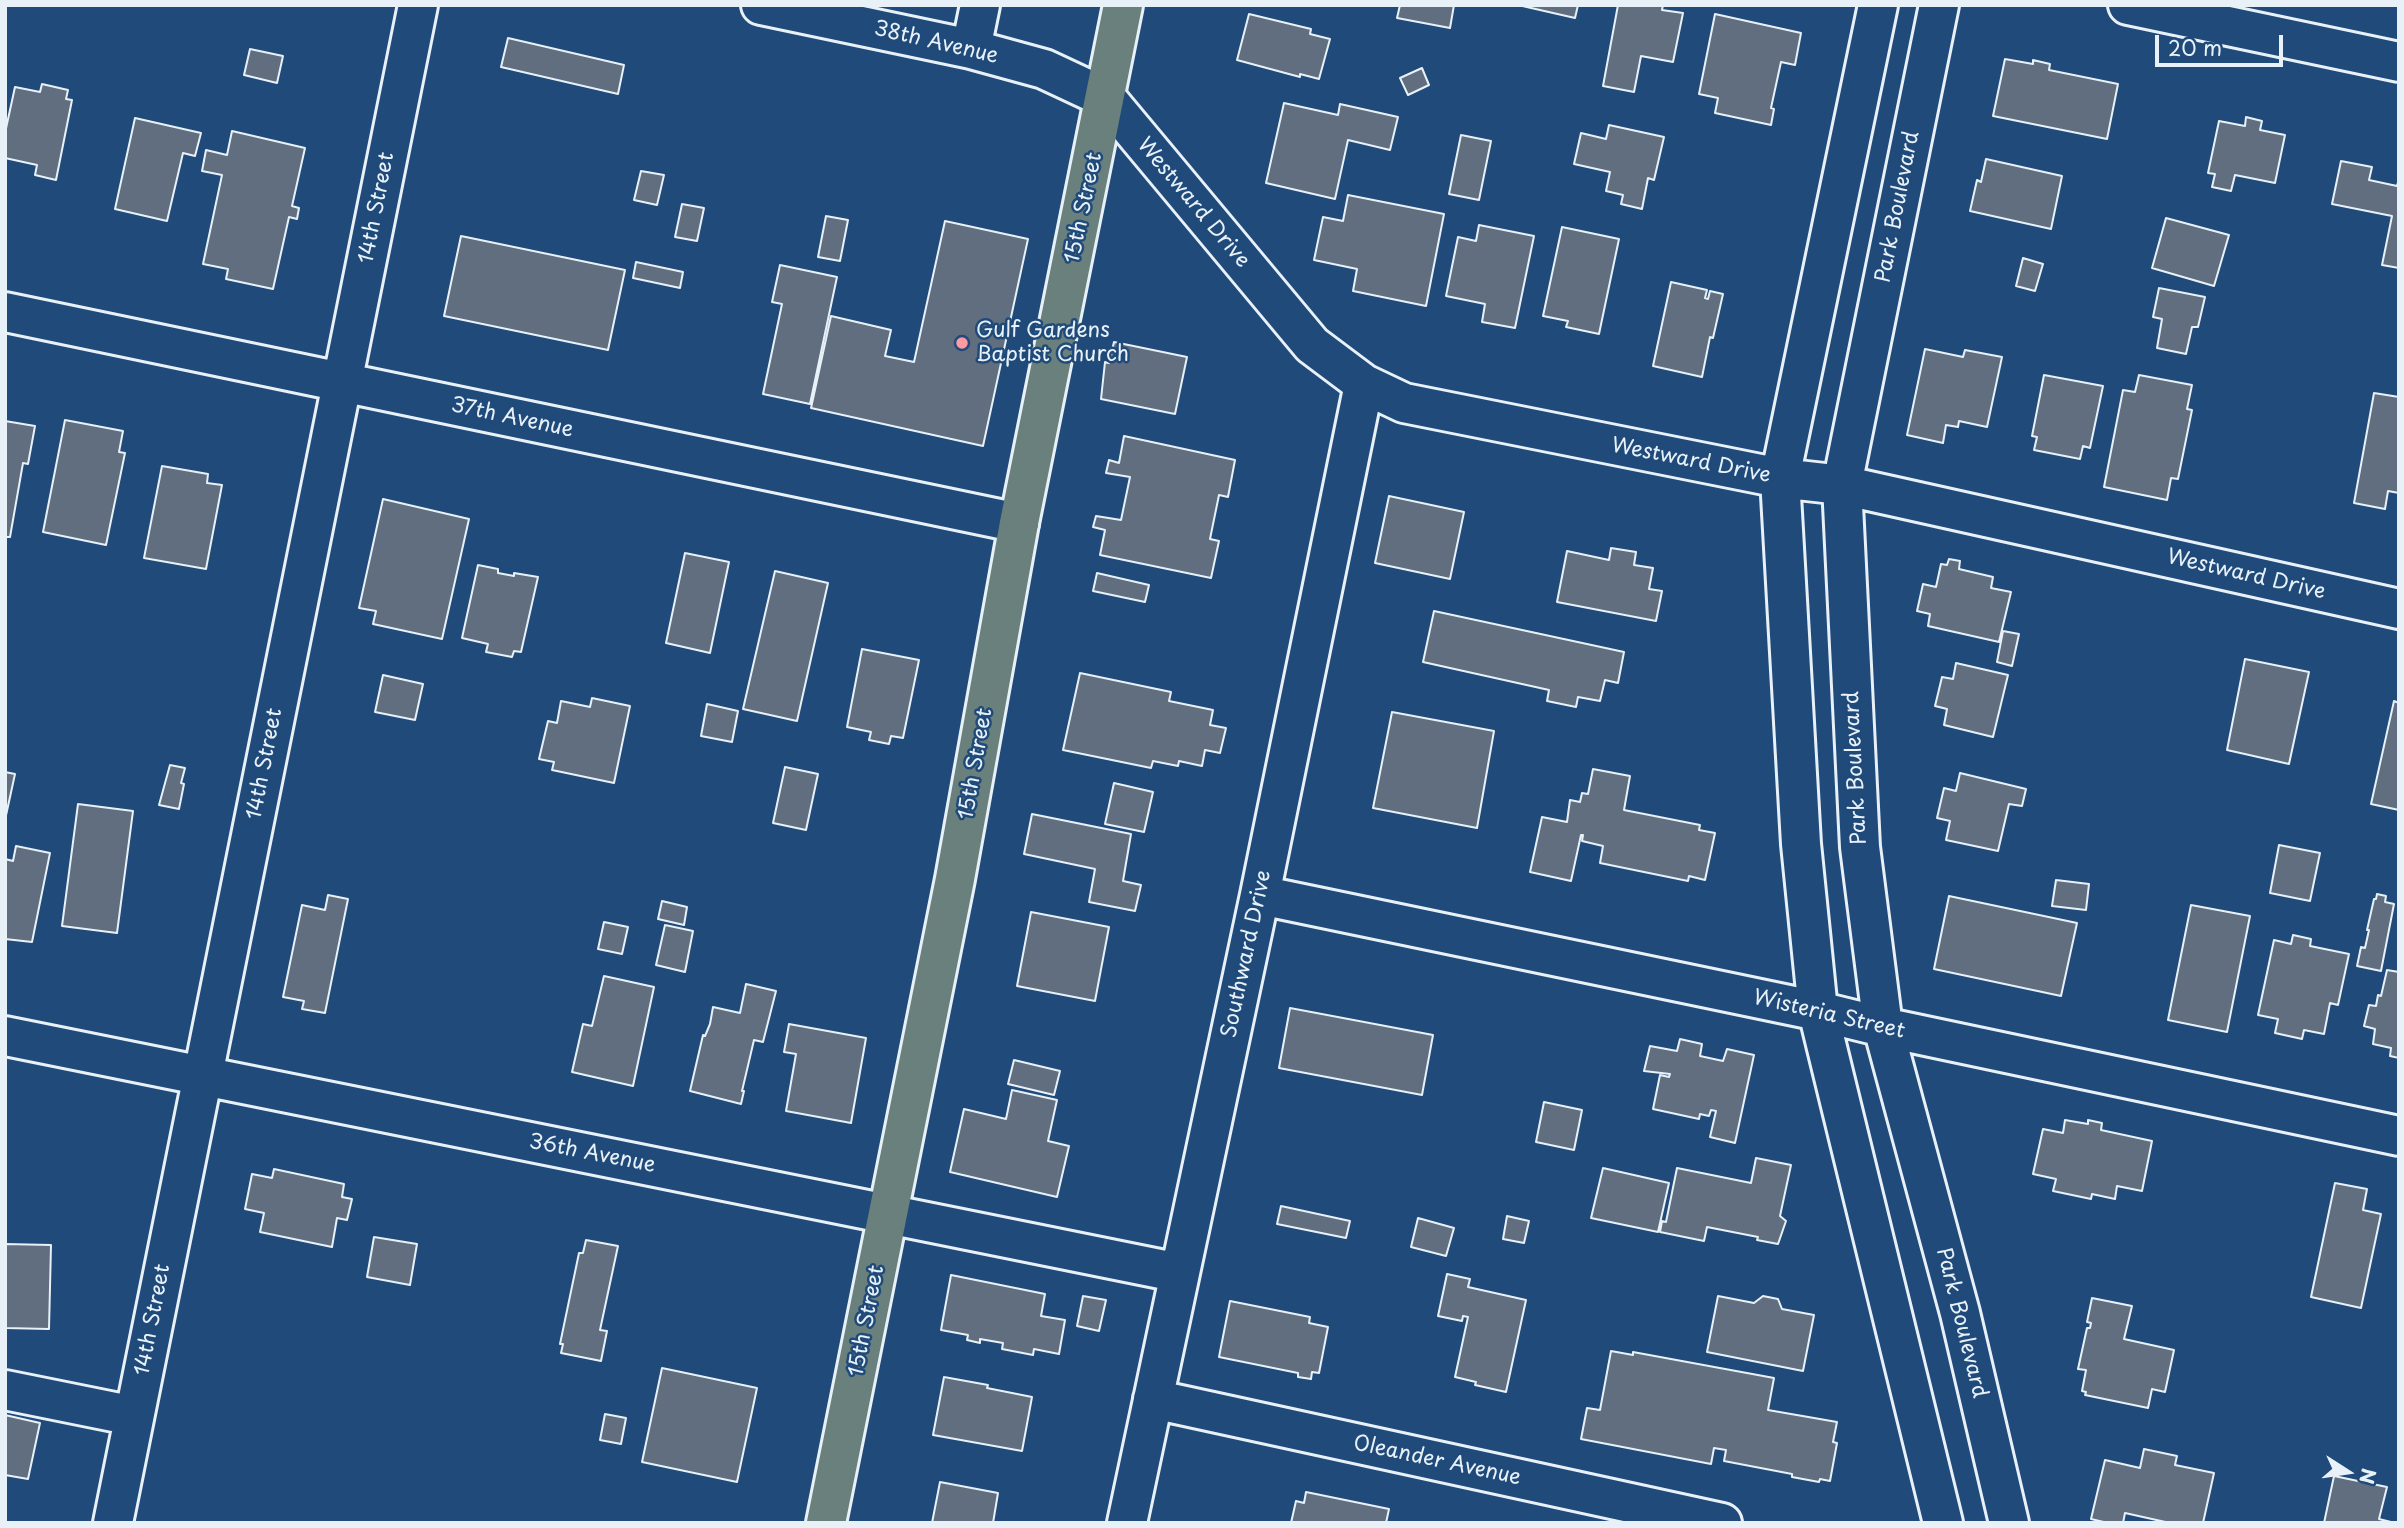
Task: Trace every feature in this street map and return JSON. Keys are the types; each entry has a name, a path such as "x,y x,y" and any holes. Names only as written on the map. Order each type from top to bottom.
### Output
{"main road":[{"name":"15th Street","path":"826,1523 957,865 1019,523 1123,5"}],"street":[{"name":"14th Street","path":"113,1523 418,5"},
{"name":"38th Avenue","path":"761,5 971,49 1044,69 1106,99"},
{"path":"971,49 980,5"},
{"path":"1878,5 1780,478 1801,844 1818,1011 1943,1523"},
{"name":"Park Boulevard","path":"1939,5 1842,485 1860,847 1883,1027 1960,1313 2009,1523"},
{"path":"2128,5 2399,62"},
{"name":"Westward Drive","path":"1106,99 1312,345 1364,384 1404,403 1780,478 1842,485 2399,609"},
{"name":"37th Avenue","path":"5,312 1019,523"},
{"name":"Southward Drive","path":"1127,1523 1260,895 1364,384"},
{"name":"Wisteria Street","path":"1260,895 2399,1136"},
{"name":"36th Avenue","path":"5,1036 1180,1273"},
{"path":"5,1390 134,1416"},
{"name":"Oleander Avenue","path":"1153,1399 1722,1523"}],"building":[{"path":"1400,5 1454,5 1450,28 1397,18"},
{"path":"1518,5 1578,5 1575,18"},
{"path":"1618,5 1663,5 1662,10 1683,13 1673,62 1641,56 1634,92 1603,86"},
{"path":"1249,14 1311,29 1310,34 1330,39 1319,79 1300,74 1300,77 1237,60"},
{"path":"1715,14 1801,33 1795,65 1781,62 1771,108 1774,109 1771,125 1715,113 1718,98 1699,94"},
{"path":"508,38 624,65 618,94 501,67"},
{"path":"250,49 283,56 277,83 244,75"},
{"path":"2005,59 2033,64 2033,60 2050,64 2049,70 2118,84 2107,139 1993,116"},
{"path":"1422,68 1429,85 1408,95 1400,78"},
{"path":"42,84 68,90 66,99 72,100 56,180 35,175 37,165 5,158 5,133 15,87 40,92"},
{"path":"1284,103 1338,115 1340,104 1398,117 1390,150 1348,140 1335,199 1266,183"},
{"path":"2246,117 2262,121 2260,130 2285,135 2275,183 2235,175 2231,191 2212,187 2215,174 2208,173 2219,121 2245,126"},
{"path":"135,118 201,133 195,156 183,153 167,221 115,209"},
{"path":"1609,125 1664,137 1654,180 1648,178 1642,209 1621,204 1623,195 1606,191 1610,172 1574,164 1581,133 1606,139"},
{"path":"232,131 305,148 292,206 299,208 297,219 289,217 273,289 226,279 228,269 203,264 222,175 202,171 206,150 227,155"},
{"path":"1461,135 1491,141 1479,200 1449,194"},
{"path":"1986,159 2062,176 2051,229 1970,211 1977,180 1981,182"},
{"path":"2341,161 2372,167 2369,180 2397,186 2399,179 2399,268 2382,265 2392,216 2332,204"},
{"path":"641,171 664,175 657,205 634,200"},
{"path":"1348,195 1444,214 1426,306 1353,291 1357,269 1314,260 1323,217 1343,221"},
{"path":"682,204 704,208 697,241 675,237"},
{"path":"826,216 848,220 840,261 818,257"},
{"path":"2166,218 2229,235 2214,286 2152,268"},
{"name":"Gulf Gardens Baptist Church","path":"945,221 1028,239 983,446 811,408 831,316 891,330 885,356 914,362"},
{"path":"1479,225 1534,236 1515,328 1482,322 1485,304 1446,296 1458,237 1476,241"},
{"path":"1562,227 1619,239 1599,334 1566,327 1568,321 1543,316"},
{"path":"461,236 625,270 608,350 444,316"},
{"path":"2023,258 2043,264 2035,291 2016,286"},
{"path":"636,262 683,272 680,288 633,278"},
{"path":"780,265 837,277 810,404 763,394 782,304 772,302"},
{"path":"1671,282 1707,290 1705,298 1708,299 1710,291 1723,294 1702,377 1653,366"},
{"path":"2159,288 2205,297 2198,327 2192,327 2186,354 2157,348 2162,319 2153,317"},
{"path":"1114,342 1187,357 1175,414 1101,399 1105,362 1109,363"},
{"path":"1925,349 1963,357 1965,350 2002,357 1987,427 1959,421 1958,427 1946,425 1943,443 1907,435"},
{"path":"2044,375 2103,386 2090,448 2083,446 2080,459 2034,450 2037,437 2032,436"},
{"path":"2139,375 2192,385 2187,409 2192,410 2178,479 2171,478 2167,500 2104,487 2123,390 2135,392"},
{"path":"2374,393 2399,397 2399,493 2388,491 2385,509 2354,503"},
{"path":"65,420 123,431 119,452 125,453 106,545 43,532"},
{"path":"5,421 35,426 28,464 23,463 10,537 5,537"},
{"path":"1124,436 1235,460 1228,497 1219,495 1210,539 1219,541 1211,578 1100,555 1105,530 1093,527 1096,516 1121,520 1130,477 1106,473 1109,460 1119,463"},
{"path":"162,466 208,474 207,483 222,485 206,569 144,558"},
{"path":"1389,496 1464,512 1450,579 1375,563"},
{"path":"383,499 469,519 442,639 373,624 376,611 359,608"},
{"path":"1611,548 1636,552 1634,565 1653,568 1649,589 1662,591 1656,621 1557,602 1567,551 1609,560"},
{"path":"685,553 729,562 710,653 666,643"},
{"path":"1949,559 1960,561 1959,569 1993,577 1991,588 2011,592 1999,642 1928,626 1930,614 1917,611 1923,584 1936,587 1941,564 1947,565"},
{"path":"478,565 498,569 498,573 538,577 521,652 514,651 512,657 486,652 488,644 462,638"},
{"path":"775,571 828,583 797,721 743,709"},
{"path":"1097,573 1149,585 1145,602 1093,591"},
{"path":"1434,611 1624,652 1618,683 1605,680 1600,701 1578,697 1576,707 1547,701 1549,690 1423,662"},
{"path":"2003,631 2019,634 2012,666 1997,662"},
{"path":"862,649 919,660 903,738 891,736 889,744 869,740 871,732 847,727"},
{"path":"2245,659 2309,672 2289,764 2227,750"},
{"path":"1956,663 2008,675 1993,737 1944,725 1947,709 1935,706 1942,677 1953,679"},
{"path":"1080,673 1171,692 1169,701 1213,710 1210,725 1226,728 1220,753 1205,750 1202,766 1179,761 1178,766 1153,761 1151,768 1063,750"},
{"path":"383,675 423,684 415,720 375,712"},
{"path":"592,698 630,706 614,783 552,770 554,762 539,759 548,721 557,723 561,701 590,707"},
{"path":"2394,701 2399,703 2399,810 2371,804"},
{"path":"707,704 738,711 732,742 701,736"},
{"path":"1392,712 1494,731 1477,828 1373,808"},
{"path":"170,765 185,768 179,809 159,805"},
{"path":"785,767 818,774 806,830 773,823"},
{"path":"1593,769 1630,776 1624,810 1700,825 1699,830 1715,833 1705,880 1689,876 1688,881 1600,863 1603,846 1582,841 1583,835 1571,881 1530,872 1542,817 1567,822 1570,800 1580,802 1582,793 1588,794"},
{"path":"5,772 15,774 5,820"},
{"path":"1960,773 2026,789 2022,806 2009,804 1998,851 1946,840 1950,821 1937,818 1944,788 1956,791"},
{"path":"1114,783 1153,792 1144,832 1105,824"},
{"path":"78,804 133,811 117,933 62,926"},
{"path":"1032,814 1131,834 1123,881 1141,885 1135,911 1089,902 1095,869 1024,854"},
{"path":"2279,845 2320,853 2310,901 2270,893"},
{"path":"16,846 50,853 32,942 5,939 5,859 13,861"},
{"path":"2056,880 2089,884 2086,910 2052,906"},
{"path":"2377,894 2386,896 2385,902 2394,904 2381,971 2357,966 2361,947 2365,948"},
{"path":"328,895 348,899 325,1013 302,1009 304,1001 283,997 302,905 325,910"},
{"path":"1949,896 2077,923 2061,996 1934,969"},
{"path":"662,901 687,907 684,925 658,919"},
{"path":"2191,905 2250,916 2227,1032 2168,1020"},
{"path":"1031,912 1109,927 1095,1001 1017,986"},
{"path":"604,922 628,927 622,954 598,949"},
{"path":"665,925 693,931 685,972 656,965"},
{"path":"2293,935 2311,939 2310,946 2349,954 2338,1005 2330,1003 2324,1034 2304,1030 2302,1039 2275,1033 2278,1019 2258,1015 2274,940 2291,944"},
{"path":"2387,970 2399,972 2399,1058 2390,1056 2391,1048 2373,1044 2375,1029 2364,1026 2369,1005 2376,1006 2378,995 2381,996"},
{"path":"604,976 654,987 633,1086 572,1072 583,1024 592,1026"},
{"path":"746,984 776,991 763,1042 754,1040 741,1104 690,1091 703,1035 705,1036 710,1024 713,1007 740,1013"},
{"path":"1290,1008 1433,1035 1422,1095 1279,1068"},
{"path":"789,1024 866,1038 851,1123 786,1111 796,1054 784,1052"},
{"path":"1680,1039 1702,1044 1700,1056 1723,1061 1727,1049 1754,1055 1735,1143 1710,1137 1716,1111 1711,1110 1709,1116 1700,1114 1699,1119 1653,1109 1660,1075 1669,1077 1670,1074 1644,1071 1650,1046 1677,1051"},
{"path":"1014,1060 1060,1071 1054,1095 1008,1084"},
{"path":"1012,1090 1057,1100 1048,1141 1069,1146 1057,1197 950,1172 964,1109 1006,1119"},
{"path":"1544,1102 1582,1110 1574,1150 1536,1142"},
{"path":"2065,1120 2088,1124 2088,1120 2102,1123 2101,1130 2152,1141 2142,1191 2117,1186 2115,1199 2092,1194 2091,1199 2053,1191 2056,1179 2033,1174 2043,1129 2063,1133"},
{"path":"1756,1158 1791,1165 1780,1216 1786,1221 1778,1244 1757,1240 1758,1237 1707,1227 1704,1241 1660,1232 1662,1221 1666,1222 1677,1168 1751,1183"},
{"path":"1603,1168 1669,1183 1658,1232 1591,1218"},
{"path":"274,1169 344,1184 342,1197 352,1199 347,1220 337,1218 332,1247 260,1232 264,1213 245,1209 252,1174 272,1178"},
{"path":"2335,1183 2367,1189 2363,1210 2381,1214 2361,1308 2311,1297"},
{"path":"1281,1206 1350,1221 1346,1238 1277,1224"},
{"path":"1507,1216 1529,1221 1524,1243 1503,1239"},
{"path":"1418,1218 1454,1228 1446,1256 1411,1247"},
{"path":"374,1237 417,1244 410,1285 367,1277"},
{"path":"586,1240 618,1246 600,1330 607,1331 601,1361 561,1353 563,1344 560,1344 579,1253 583,1253"},
{"path":"5,1244 51,1245 49,1329 5,1328"},
{"path":"1447,1274 1470,1279 1468,1287 1526,1300 1506,1392 1455,1377 1468,1317 1463,1316 1462,1321 1438,1316"},
{"path":"951,1275 1045,1294 1041,1316 1065,1320 1059,1354 1034,1349 1033,1355 1002,1349 1003,1343 980,1339 980,1343 967,1340 968,1335 941,1330"},
{"path":"1083,1296 1106,1300 1099,1331 1077,1326"},
{"path":"1718,1296 1754,1303 1763,1296 1778,1299 1782,1309 1814,1315 1803,1371 1707,1352"},
{"path":"2092,1298 2132,1306 2124,1339 2174,1350 2165,1392 2152,1389 2148,1408 2085,1395 2086,1392 2082,1391 2086,1370 2078,1369 2087,1328 2090,1328 2091,1323 2087,1322"},
{"path":"1230,1301 1310,1317 1309,1323 1328,1327 1319,1373 1312,1372 1311,1379 1298,1377 1298,1373 1219,1357"},
{"path":"1611,1351 1633,1355 1633,1352 1774,1378 1768,1410 1837,1422 1833,1442 1837,1443 1830,1481 1820,1479 1819,1482 1792,1477 1792,1474 1724,1461 1726,1450 1714,1448 1711,1464 1581,1439 1587,1408 1600,1410"},
{"path":"662,1368 757,1388 737,1482 642,1462"},
{"path":"944,1377 1032,1397 1022,1451 933,1435"},
{"path":"605,1414 626,1418 621,1444 600,1440"},
{"path":"5,1415 40,1423 28,1479 5,1475"},
{"path":"2144,1449 2177,1456 2175,1465 2214,1473 2203,1523 2170,1523 2125,1513 2123,1523 2091,1519 2105,1460 2140,1468"},
{"path":"2334,1476 2387,1487 2379,1519 2395,1523 2324,1523"},
{"path":"940,1482 998,1493 993,1523 932,1523"},
{"path":"1306,1492 1389,1509 1386,1523 1291,1523 1296,1501 1304,1503"}],"place":[{"name":"Gulf Gardens Baptist Church","path":"962,343"}]}
